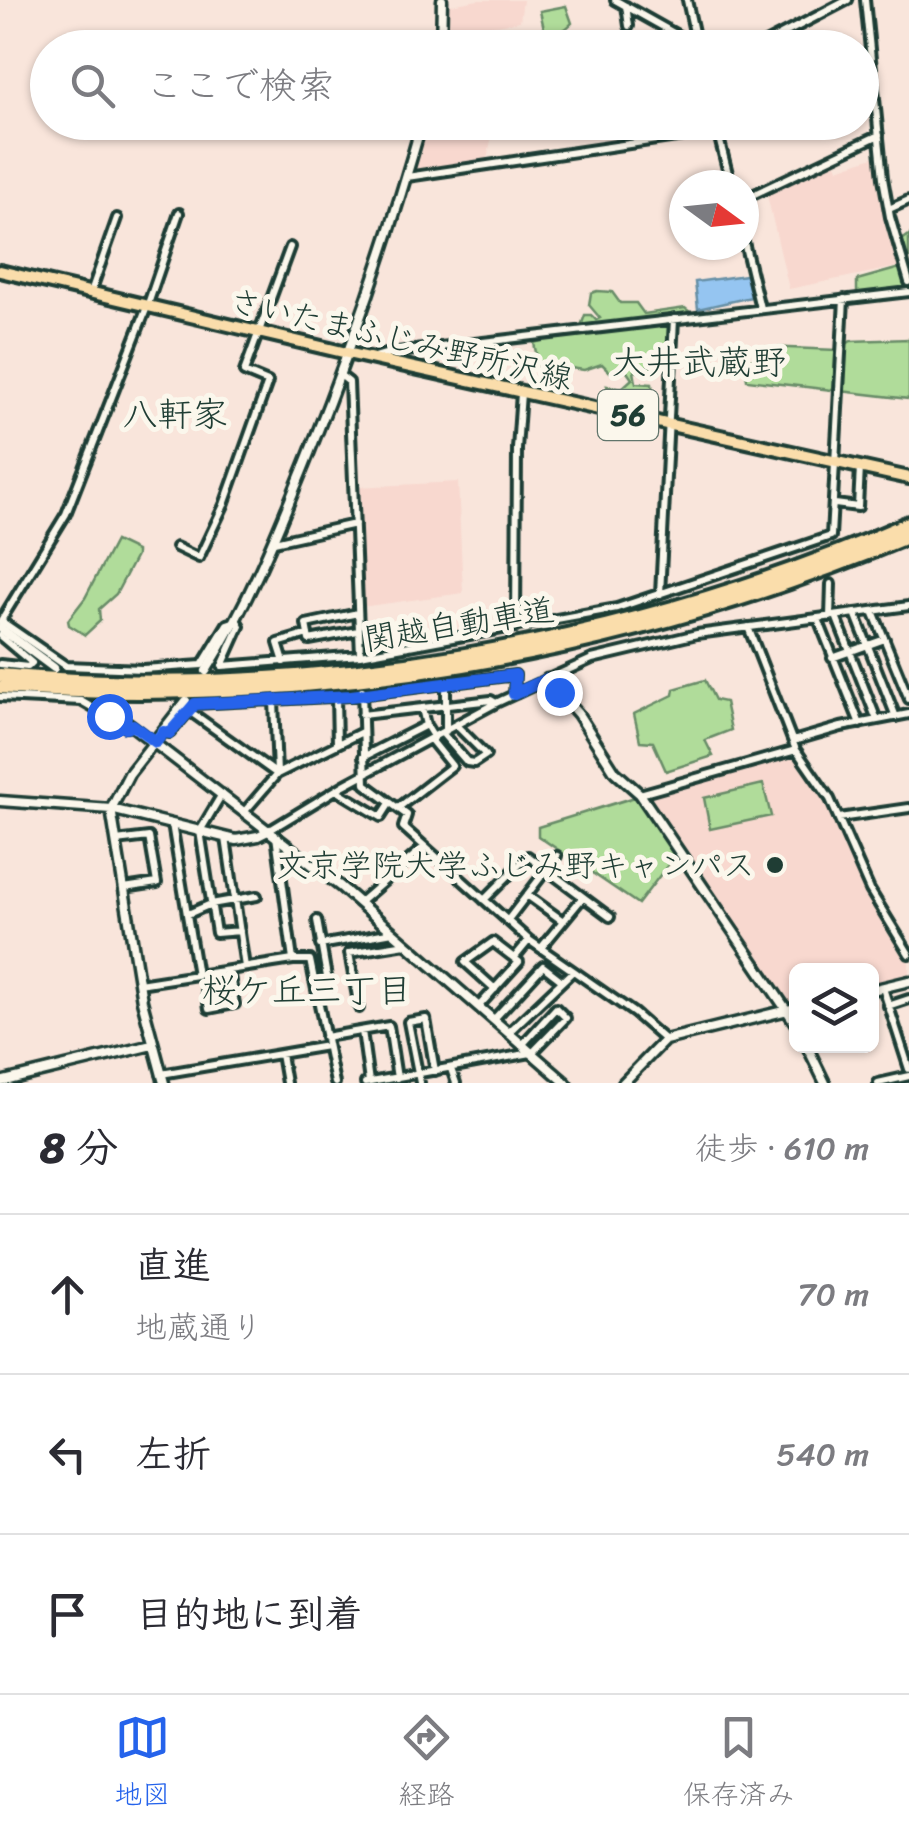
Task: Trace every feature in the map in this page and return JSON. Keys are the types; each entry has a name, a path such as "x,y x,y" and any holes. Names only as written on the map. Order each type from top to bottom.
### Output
{"highway":[{"name":"関越自動車道","path":"0,675 183,680 315,673 437,658 598,627 684,604 779,574 909,523"},
{"name":"関越自動車道","path":"0,687 143,692 250,689 372,679 478,664 668,621 784,585 909,536"}],"main road":[{"name":"さいたまふじみ野所沢線","path":"0,272 909,478"}],"street":[{"path":"441,30 442,0"},
{"path":"615,0 668,30"},
{"path":"687,0 694,30"},
{"path":"790,30 848,0"},
{"path":"865,0 868,30"},
{"path":"626,6 629,26"},
{"path":"879,135 888,210 909,282"},
{"path":"206,671 237,621 274,542 383,256 417,140"},
{"path":"407,177 636,140"},
{"path":"719,140 726,170"},
{"path":"759,191 868,140"},
{"path":"888,210 909,200"},
{"path":"0,624 66,514 147,307 179,213"},
{"path":"90,293 117,218"},
{"path":"176,546 199,558 224,505 268,382 244,372 290,247"},
{"path":"748,260 760,308"},
{"path":"371,358 909,292"},
{"path":"237,621 240,626 220,665 360,655 617,608 831,536 844,299"},
{"path":"660,594 674,319"},
{"path":"340,375 349,382 360,655"},
{"path":"516,627 521,392"},
{"path":"835,504 858,507 860,467"},
{"path":"274,542 355,524"},
{"path":"831,584 833,617 878,720"},
{"path":"0,801 111,809 244,840 273,832 335,790 514,694 592,659 697,634 909,606"},
{"path":"873,611 909,700"},
{"path":"358,612 306,624 309,640 358,631"},
{"path":"855,614 896,717"},
{"path":"818,619 860,724"},
{"path":"0,624 66,666 143,669 202,666 228,624 237,621"},
{"path":"0,624 54,668"},
{"path":"748,628 794,746 830,799 870,890 909,954"},
{"path":"284,662 278,642 308,634"},
{"path":"0,636 32,661 28,667 0,664"},
{"path":"832,658 884,639"},
{"path":"327,1046 163,1079 140,984 111,809 130,774 187,706 336,698 515,675 514,694"},
{"path":"547,679 578,714 615,772 640,794 789,1003"},
{"path":"446,686 444,732 467,762 474,764 486,756 456,725"},
{"path":"362,692 364,784 407,815 403,827 507,921 665,1040"},
{"path":"0,696 81,701 126,728 133,725"},
{"path":"336,698 338,744"},
{"path":"362,715 491,700 496,704"},
{"path":"274,701 277,774"},
{"path":"101,702 273,832 566,1083"},
{"path":"187,706 277,774"},
{"path":"398,808 452,766 433,739 422,708"},
{"path":"640,794 860,724 909,714"},
{"path":"363,757 426,724"},
{"path":"246,811 277,774 362,732"},
{"path":"335,790 381,817 390,803"},
{"path":"222,794 200,831 217,934 240,931"},
{"path":"839,818 909,808"},
{"path":"172,824 209,1008 235,1004 229,970"},
{"path":"273,832 293,960"},
{"path":"115,842 149,837 156,883 124,888"},
{"path":"226,838 245,967"},
{"path":"359,903 424,847"},
{"path":"484,900 528,856 610,917"},
{"path":"507,921 557,856"},
{"path":"527,895 563,921"},
{"path":"188,914 211,904 256,896"},
{"path":"541,948 584,898"},
{"path":"314,981 328,977 317,920"},
{"path":"320,945 394,932"},
{"path":"515,957 530,940"},
{"path":"480,1006 519,962 492,942 465,962 495,988"},
{"path":"359,1008 349,953 408,944"},
{"path":"140,984 310,960 334,1083"},
{"path":"494,1019 543,966 561,980"},
{"path":"509,1032 573,970"},
{"path":"879,989 909,982"},
{"path":"878,1083 909,1073 907,1053 883,988"},
{"path":"888,1006 909,1000"},
{"path":"362,1031 367,1083 418,1079 434,1072 532,1053 566,1018 556,1008 523,1044"},
{"path":"623,1083 665,1040 789,1010"},
{"path":"418,1079 408,1022 426,1019 434,1072"},
{"path":"324,1037 389,1026 401,1079"},
{"path":"0,1082 152,1045"},
{"path":"811,1053 826,1083"},
{"path":"281,1054 286,1083"},
{"path":"451,1069 456,1083"}],"shaded area":[{"path":"478,0 523,0 520,21 469,30 446,30 445,6"},
{"path":"422,140 491,140 486,163 414,175"},
{"path":"879,155 886,215 902,266 789,289 766,191 834,158 838,169"},
{"path":"458,482 463,593 361,607 356,487"},
{"name":"文京学院大学ふじみ野キャンパス","path":"796,753 828,800 869,892 909,960 909,976 879,983 879,963 789,963 789,1003 644,795"}],"green space":[{"path":"566,6 572,23 562,30 544,30 540,11"},
{"path":"909,235 909,289 857,294 857,280 907,266 902,240"},
{"path":"612,292 620,303 636,303 644,314 685,308 690,312 688,320 671,326 669,364 634,371 636,383 652,384 653,394 639,393 627,398 609,393 607,386 621,389 632,379 625,369 610,372 602,364 584,370 557,366 554,394 537,392 540,371 534,343 580,329 585,315 600,318 589,305 591,293"},
{"path":"909,339 909,399 747,380 745,360 755,358 755,351 765,347 837,350 851,341"},
{"path":"115,541 136,551 136,556 116,594 99,609 100,621 85,635 69,625 68,620 85,598"},
{"path":"705,680 715,700 725,702 731,730 705,740 713,756 666,771 653,742 640,741 634,714 673,695 674,689"},
{"path":"763,784 771,816 710,829 704,798"},
{"path":"635,797 674,857 638,904 538,836 538,827"}],"water":[{"path":"746,275 751,297 698,309 695,282"}],"tunnel":[{"path":"515,675 516,627"}],"place":[{"name":"文京学院大学ふじみ野キャンパス","path":"775,865"}],"district":[{"name":"大井武蔵野","path":"699,362"},
{"name":"八軒家","path":"175,414"},
{"name":"桜ケ丘三丁目","path":"307,990"}],"route":[{"path":"109,716 126,728 133,725 156,742 163,732 170,733 192,704 351,696 515,675 514,694 547,679 559,692"}]}
